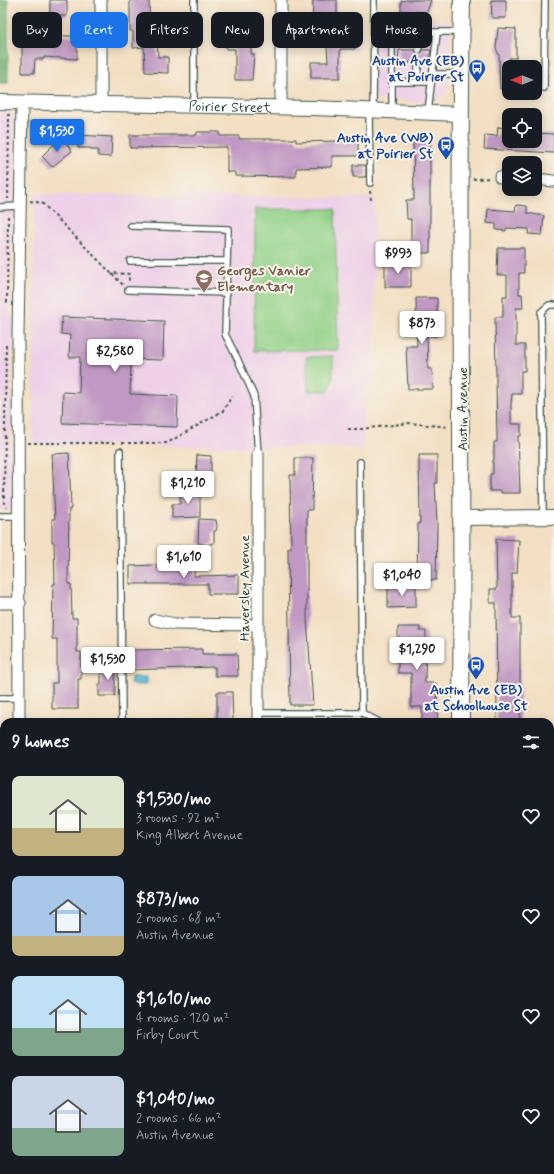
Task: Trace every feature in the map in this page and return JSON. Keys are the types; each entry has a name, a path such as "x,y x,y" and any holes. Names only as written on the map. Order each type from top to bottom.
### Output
{"main road":[{"name":"Austin Avenue","path":"461,718 463,518 460,114 462,0"}],"street":[{"path":"101,0 101,103"},
{"path":"281,0 281,108"},
{"name":"Poirier Street","path":"0,102 194,105 460,114"},
{"path":"19,718 19,206 22,103"},
{"path":"542,180 554,181"},
{"name":"Haversley Avenue","path":"258,454 258,718"},
{"path":"463,518 548,517"},
{"path":"0,603 20,603"},
{"path":"155,620 176,624 258,625"}],"lane":[{"path":"194,0 194,105"},
{"path":"370,182 374,0"},
{"path":"544,88 545,0"},
{"path":"432,33 462,32"},
{"path":"428,113 432,74 435,66 437,33"},
{"path":"392,48 392,112"},
{"path":"418,63 418,82"},
{"path":"432,74 461,74"},
{"path":"392,82 431,82"},
{"path":"0,207 19,206"},
{"path":"131,226 228,229 225,334 254,396 258,454"},
{"path":"130,261 227,261"},
{"path":"128,290 227,293"},
{"path":"548,517 542,312 548,305 554,305"},
{"path":"120,451 122,718"},
{"path":"360,462 362,713"},
{"path":"0,516 20,516"},
{"path":"0,698 18,698"},
{"path":"258,718 362,713 371,718"}],"path":[{"path":"460,180 502,178"},
{"path":"39,202 128,290"},
{"path":"111,273 129,274 128,290"},
{"path":"28,443 167,443 222,411 232,396"},
{"path":"348,428 361,430 409,423 427,426 462,427"}],"shaded area":[{"path":"432,21 450,21 448,87 443,96 434,102 373,100 374,48 432,48"},
{"path":"0,106 9,108 14,118 14,224 11,229 11,316 14,320 13,351 11,354 11,498 14,504 14,511 0,511"},
{"name":"Georges Vanier Elementary","path":"34,194 375,198 373,387 364,388 363,448 33,445"}],"green space":[{"path":"0,0 8,0 8,83 0,83"},
{"path":"255,209 335,209 338,350 254,351"},
{"path":"333,356 333,378 329,391 308,391 306,357"}],"water":[{"path":"131,677 146,677 148,682 146,685 131,685"}],"building":[{"path":"50,0 67,0 67,16 62,16 62,12 50,12"},
{"path":"130,0 149,0 149,12 136,12 136,48 133,48 133,31 130,31"},
{"path":"313,0 337,0 337,12 313,12"},
{"path":"431,0 427,12 401,11 401,1"},
{"path":"491,0 506,0 506,18 492,18"},
{"path":"498,28 516,29 516,58 502,60 502,89 500,89 499,55 496,48"},
{"path":"62,36 70,36 70,48 77,48 77,59 44,57 44,59 35,59 34,73 22,73 22,48 62,48"},
{"path":"144,48 158,48 158,57 168,57 168,73 145,72"},
{"path":"251,48 251,54 254,54 252,80 235,80 235,49 226,49"},
{"path":"327,48 355,48 340,49 340,78 311,78 311,62 328,62"},
{"path":"399,50 415,50 419,54 423,50 431,50 429,63 422,63 418,59 414,63 398,62"},
{"path":"498,127 502,127 502,148 542,148 542,133 554,134 554,153 484,149 485,135 497,136"},
{"path":"197,132 220,132 220,136 239,136 239,139 296,139 296,142 358,139 358,156 332,156 332,167 296,168 296,177 235,176 235,172 227,172 227,147 130,148 130,135 197,135"},
{"path":"78,135 112,137 111,157 98,156 98,150 91,150 91,148 78,148"},
{"path":"413,136 430,136 430,253 411,253 411,219 407,219 406,200 414,200"},
{"path":"63,139 72,151 52,167 42,156 51,147"},
{"path":"353,165 366,165 366,177 353,177"},
{"path":"516,205 527,206 527,213 544,216 542,235 528,234 529,229 506,228 506,231 496,230 496,224 487,223 488,209 515,211"},
{"path":"498,248 524,248 524,273 519,273 519,294 522,294 523,308 516,308 516,345 525,345 525,371 521,371 521,394 512,394 511,405 511,424 521,424 521,436 518,436 520,493 501,493 501,491 490,491 490,474 493,474 494,442 497,442 495,317 503,317 503,296 507,296 507,275 497,275"},
{"path":"411,263 411,287 385,287 385,264"},
{"path":"416,298 437,298 437,336 427,336 428,369 432,369 433,389 408,389 406,346 417,346"},
{"path":"62,317 164,321 163,360 131,359 130,394 178,396 177,427 62,423 63,392 79,393 80,357 69,357 70,335 61,334"},
{"path":"69,453 71,509 69,509 68,584 71,584 72,618 77,618 77,652 81,652 81,679 78,679 78,709 52,709 52,683 57,683 57,639 52,639 53,584 55,584 52,519 55,519 52,454"},
{"path":"197,455 211,456 211,480 196,480"},
{"path":"419,455 437,455 437,483 435,483 437,523 436,580 417,580 418,523 420,523"},
{"path":"295,458 313,458 312,510 307,510 307,618 313,705 290,705 288,548 291,548 290,475 295,475"},
{"path":"187,489 200,489 200,517 172,518 172,504 180,504 180,495 187,495"},
{"path":"199,519 216,520 217,526 216,531 214,531 214,543 206,545 198,543"},
{"path":"496,539 519,540 517,573 512,573 512,618 520,618 520,718 497,718 496,603 490,603 490,589 497,589"},
{"path":"157,565 157,569 194,569 194,576 239,575 239,594 208,594 208,584 130,584 130,566"},
{"path":"416,586 416,607 388,608 388,587"},
{"path":"398,627 420,627 420,631 426,631 425,683 436,683 438,718 422,718 422,707 411,707 411,673 398,673"},
{"path":"202,649 202,654 237,654 238,676 215,676 215,667 130,670 130,650"},
{"path":"101,665 115,665 115,696 99,696 99,684 101,684"},
{"path":"217,692 232,692 233,718 217,718"}],"waterway":[{"path":"24,1174 65,1174"}],"place":[{"name":"Austin Ave (EB) at Poirier St","path":"477,83"},
{"name":"Austin Ave (WB) at Poirier St","path":"446,160"},
{"name":"Georges Vanier Elementary","path":"204,293"},
{"name":"Austin Ave (EB) at Schoolhouse St","path":"476,680"}]}
